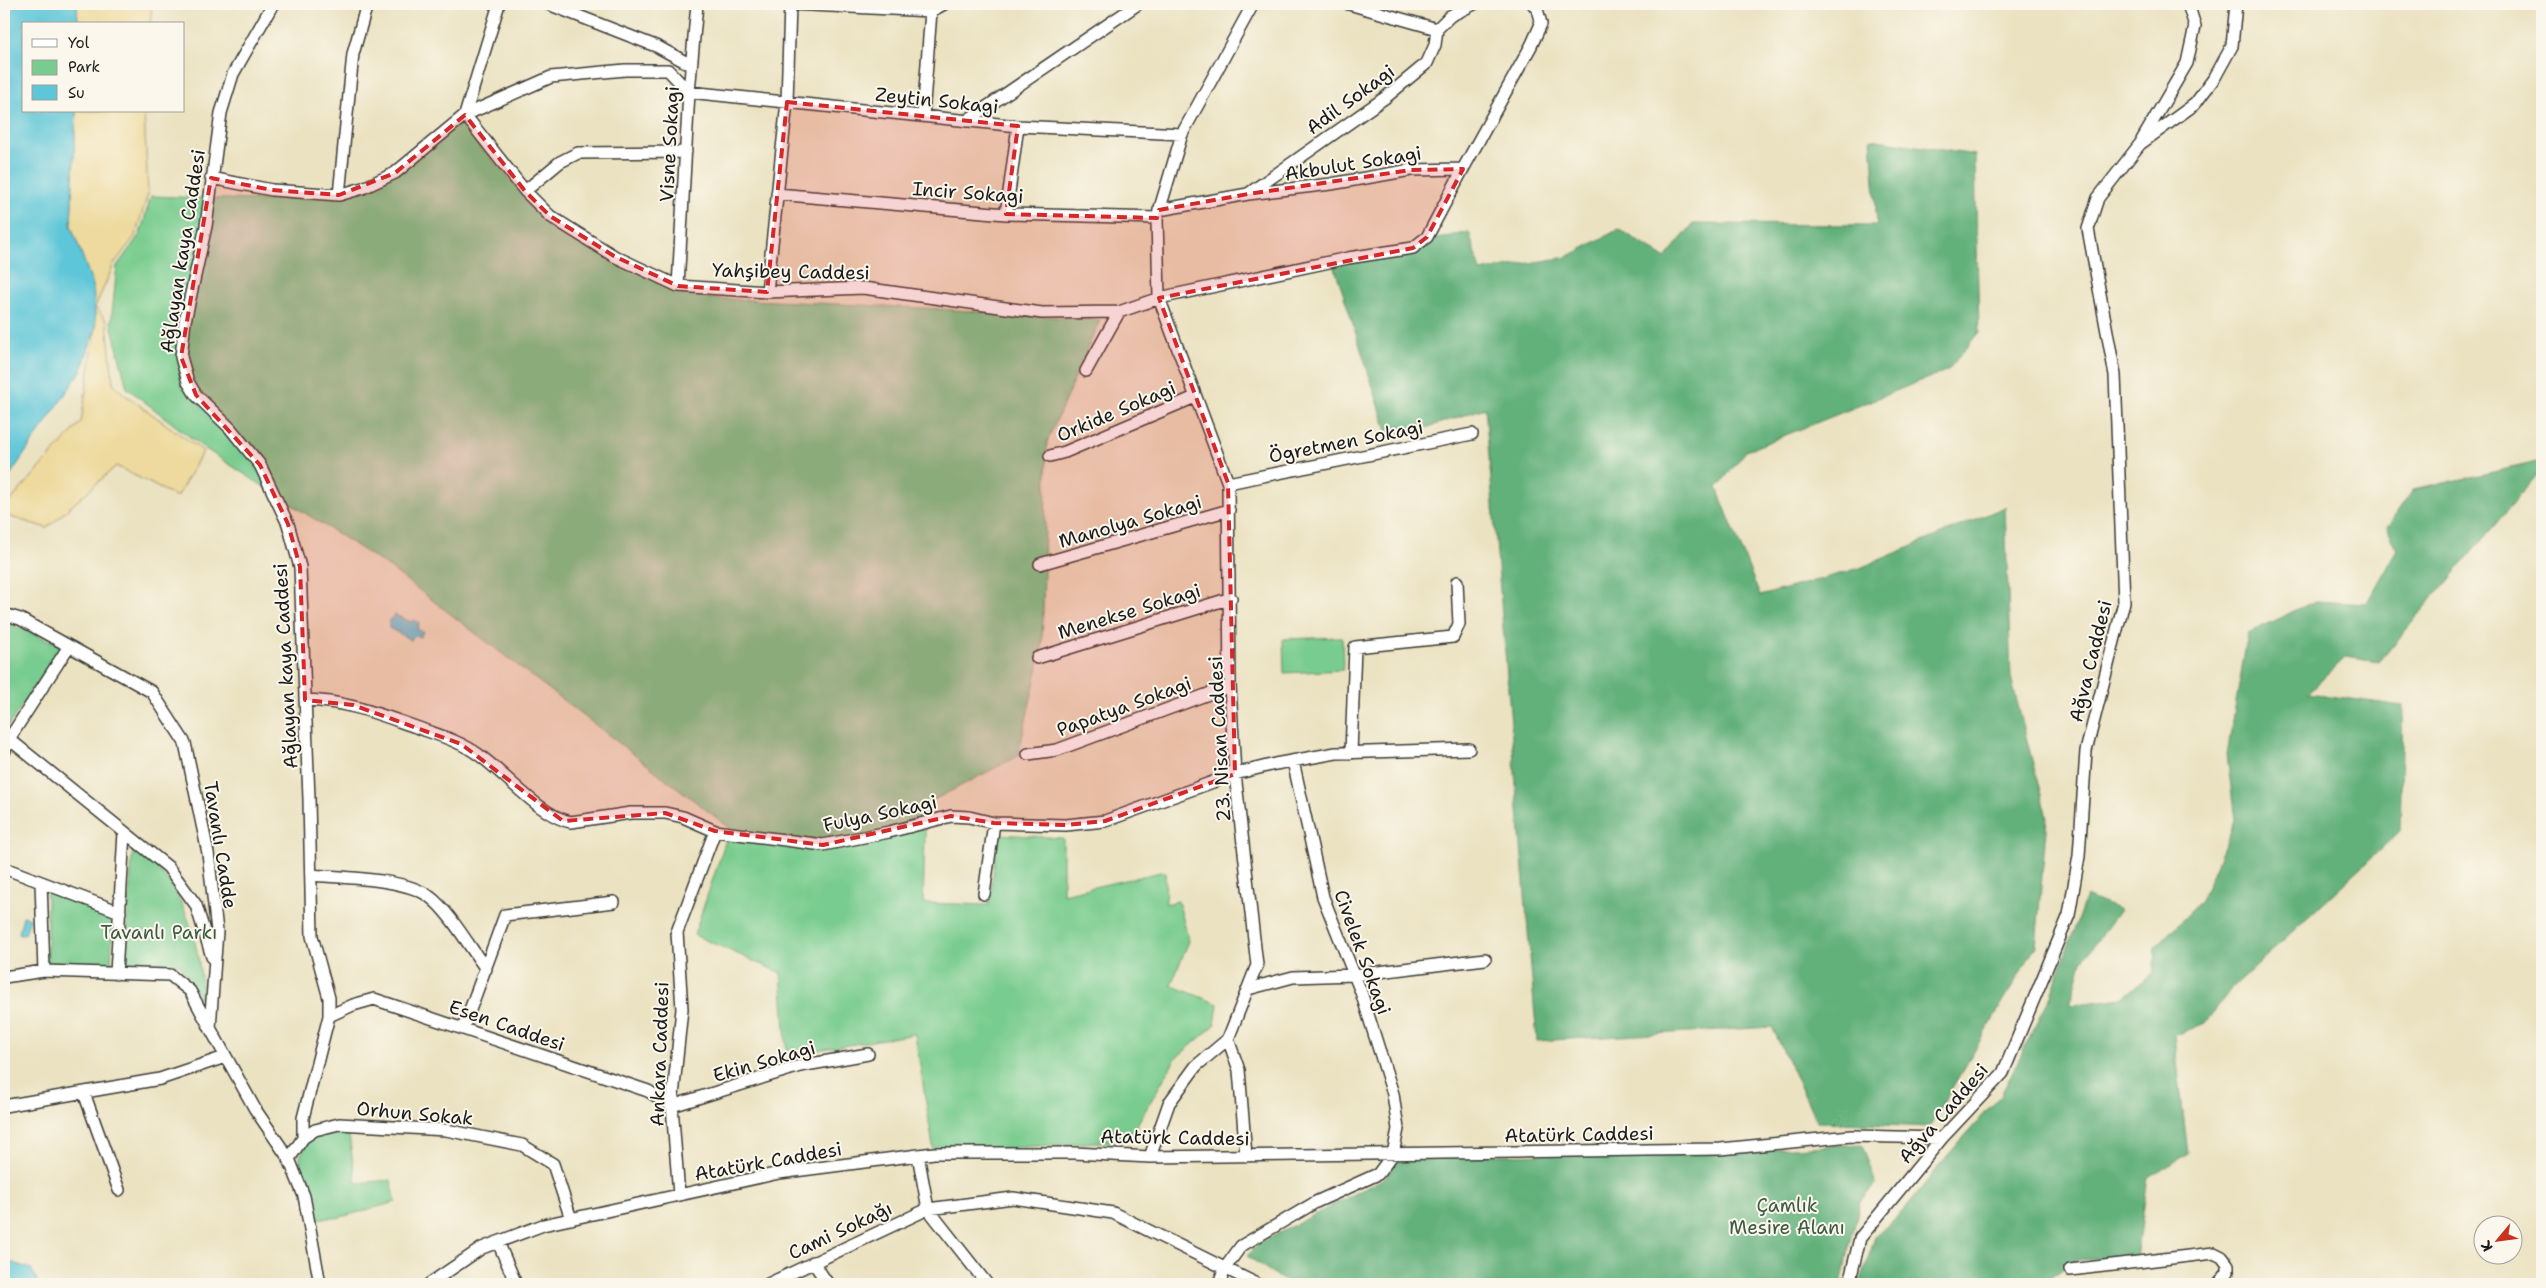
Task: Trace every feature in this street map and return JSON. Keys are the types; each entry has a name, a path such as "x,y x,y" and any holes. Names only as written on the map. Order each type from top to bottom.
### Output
{"street":[{"name":"Ağlayan kaya Caddesi","path":"273,4 242,58 226,93 221,113 206,226 181,346 183,370 196,395 236,434 260,465 288,524 300,567 306,700 312,936 329,998 329,1016 304,1118 304,1138"},
{"path":"339,195 353,54 367,4"},
{"path":"465,115 500,4"},
{"path":"548,4 574,8 658,47 691,65"},
{"name":"Visne Sokagi","path":"678,286 689,92 697,4"},
{"path":"767,292 787,102 790,4 931,11 944,4"},
{"path":"966,121 1138,4"},
{"name":"23. Nisan Caddesi","path":"1150,1157 1169,1103 1196,1066 1228,1039 1257,965 1235,774 1230,686 1231,598 1228,483 1159,298 1158,214 1182,134 1253,4"},
{"path":"1349,4 1437,29 1450,16 1474,4"},
{"path":"2140,144 2187,63 2195,26 2188,4"},
{"name":"Ağva Caddesi","path":"1849,1284 1860,1238 1942,1138 2003,1073 2069,915 2079,856 2086,751 2124,602 2115,375 2088,228 2098,198 2140,144 2195,104 2216,77 2232,46 2236,4"},
{"path":"1463,169 1531,46 1541,24 1535,6"},
{"path":"923,116 931,11"},
{"name":"Adil Sokagi","path":"1248,194 1386,96 1427,64 1436,45 1437,29"},
{"path":"212,178 272,190 339,195 363,188 395,173 465,115 551,77 626,70 668,70 689,92"},
{"name":"Zeytin Sokagi","path":"689,92 1018,126 1182,134"},
{"name":"Yahşibey Caddesi","path":"465,115 524,191 550,216 614,256 678,286 767,292 863,288 1042,313 1120,312 1159,298 1348,258 1413,248 1427,237 1463,169"},
{"path":"1006,214 1018,126"},
{"path":"524,191 560,162 578,153 686,152"},
{"name":"Akbulut Sokagi","path":"1158,214 1248,194 1331,184 1411,170 1463,169"},
{"name":"Incir Sokagi","path":"777,194 1006,214 1158,214"},
{"path":"1086,371 1120,312"},
{"name":"Orkide Sokagi","path":"1050,456 1065,452 1195,397"},
{"name":"Ögretmen Sokagi","path":"1228,483 1472,434"},
{"name":"Manolya Sokagi","path":"1040,564 1229,510"},
{"path":"1351,753 1355,647 1453,637 1458,624 1457,582"},
{"name":"Menekse Sokagi","path":"1037,658 1231,598"},
{"name":"Tavanlı Cadde","path":"4,614 20,619 152,692 185,743 208,853 217,932 213,963 210,1028 255,1109 289,1159 304,1196 320,1284"},
{"path":"4,753 6,740 69,646"},
{"name":"Papatya Sokagi","path":"1028,754 1057,750 1230,686"},
{"name":"Fulya Sokagi","path":"306,700 353,705 461,744 493,765 547,812 563,821 571,822 647,812 684,817 715,831 824,845 889,832 952,816 970,817 994,823 1066,825 1105,821 1235,774 1294,761 1351,753 1469,749"},
{"path":"6,740 168,867 196,904 213,963"},
{"name":"Civelek Sokagi","path":"1294,761 1323,897 1354,976 1393,1094 1398,1129 1393,1154"},
{"path":"984,894 994,823"},
{"name":"Ankara Caddesi","path":"679,1195 672,1106 682,1009 677,932 715,831"},
{"path":"116,974 124,832"},
{"path":"4,868 120,912"},
{"path":"311,875 402,884 421,891 436,902 486,969"},
{"path":"41,882 44,971"},
{"path":"463,1029 505,915 614,902"},
{"path":"1248,989 1293,977 1354,976 1485,959"},
{"path":"4,977 44,971 170,975 190,991 210,1028"},
{"name":"Esen Caddesi","path":"329,1016 353,1005 374,999 648,1091 672,1106"},
{"path":"1228,1039 1239,1070 1246,1156"},
{"name":"Ekin Sokagi","path":"672,1106 800,1066 868,1054"},
{"path":"4,1106 160,1079 225,1057"},
{"path":"84,1093 119,1190"},
{"name":"Orhun Sokak","path":"304,1138 315,1130 339,1124 446,1130 522,1145 553,1164 571,1219"},
{"name":"Atatürk Caddesi","path":"429,1284 482,1248 543,1225 779,1173 934,1153 1064,1153 1150,1157 1393,1154 1721,1149 1852,1136 1942,1138"},
{"path":"289,1159 304,1138"},
{"path":"1220,1284 1225,1268 1241,1246 1316,1202 1378,1174 1393,1154"},
{"path":"918,1155 928,1209 987,1284"},
{"name":"Cami Sokağı","path":"768,1284 928,1209 1013,1198 1113,1212 1257,1284"},
{"path":"498,1242 516,1284"},
{"path":"2070,1270 2214,1253 2222,1257 2228,1265 2228,1272 2219,1284"},
{"path":"813,1262 828,1284"}],"highlighted area":[{"path":"787,102 1018,126 1006,214 1157,218 1159,210 1248,194 1411,170 1463,169 1427,237 1413,248 1159,298 1228,483 1235,774 1105,821 1066,825 994,823 951,816 823,845 715,831 665,813 563,821 461,744 353,705 305,700 300,567 288,524 260,465 196,395 181,357 211,178 272,190 339,195 395,173 465,115 525,191 550,216 614,256 678,286 767,292"}],"green space":[{"path":"458,121 560,234 708,298 925,308 1100,320 1047,442 1042,649 1018,756 926,804 923,903 989,905 998,834 1063,838 1063,894 1165,871 1166,904 1178,901 1189,941 1171,985 1218,1004 1215,1025 1176,1058 1128,1140 934,1153 915,1034 787,1055 781,973 694,935 730,828 389,567 204,448 127,388 111,323 117,266 140,234 151,196 253,200 339,195 381,181"},
{"path":"1871,139 1975,155 1979,332 1948,370 1746,451 1717,488 1760,596 1860,568 2005,507 2011,678 2047,818 2036,946 1929,1127 1817,1122 1772,1027 1537,1041 1485,408 1411,433 1387,431 1333,262 1469,232 1480,271 1567,257 1619,229 1665,258 1693,224 1877,225"},
{"path":"2542,461 2542,469 2379,662 2346,657 2308,693 2403,706 2400,831 2231,989 2205,1023 2174,1036 2188,1154 2148,1177 2137,1258 2075,1260 2042,1284 1860,1284 1875,1237 1904,1210 1948,1155 2001,1095 2051,995 2086,896 2120,910 2082,961 2070,1005 2122,998 2154,972 2155,947 2201,901 2235,821 2227,754 2248,633 2315,601 2366,604 2397,550 2387,527 2413,490"},
{"path":"4,622 59,644 60,649 4,732"},
{"path":"1342,637 1343,670 1284,673 1283,639"},
{"name":"Tavanlı Parkı","path":"133,846 165,877 184,909 194,936 203,996 199,997 180,964 124,966"},
{"path":"47,890 113,912 111,966 47,966"},
{"path":"337,1129 349,1135 356,1183 391,1180 396,1202 337,1218 316,1218 306,1199 301,1174 301,1155 308,1142 315,1136"},
{"name":"Çamlık Mesire Alanı","path":"1862,1144 1876,1184 1860,1202 1841,1284 1289,1284 1247,1256 1258,1244 1385,1178 1400,1156 1721,1152"}],"sand":[{"path":"77,4 152,4 150,22 78,22"},
{"path":"76,112 144,112 148,194 135,236 114,264 95,307 107,321 113,383 124,394 203,451 177,497 116,466 47,528 4,515 4,508 81,422 96,327 71,225"}],"water":[{"path":"4,4 77,4 78,22 22,22 22,112 76,112 71,225 93,285 96,327 81,371 4,484"},
{"path":"395,615 411,622 414,620 419,623 417,629 423,632 420,637 415,635 411,640 389,628 389,620"},
{"path":"23,916 30,918 25,935 19,933"},
{"path":"4,1260 31,1269 39,1284 4,1284"}]}
